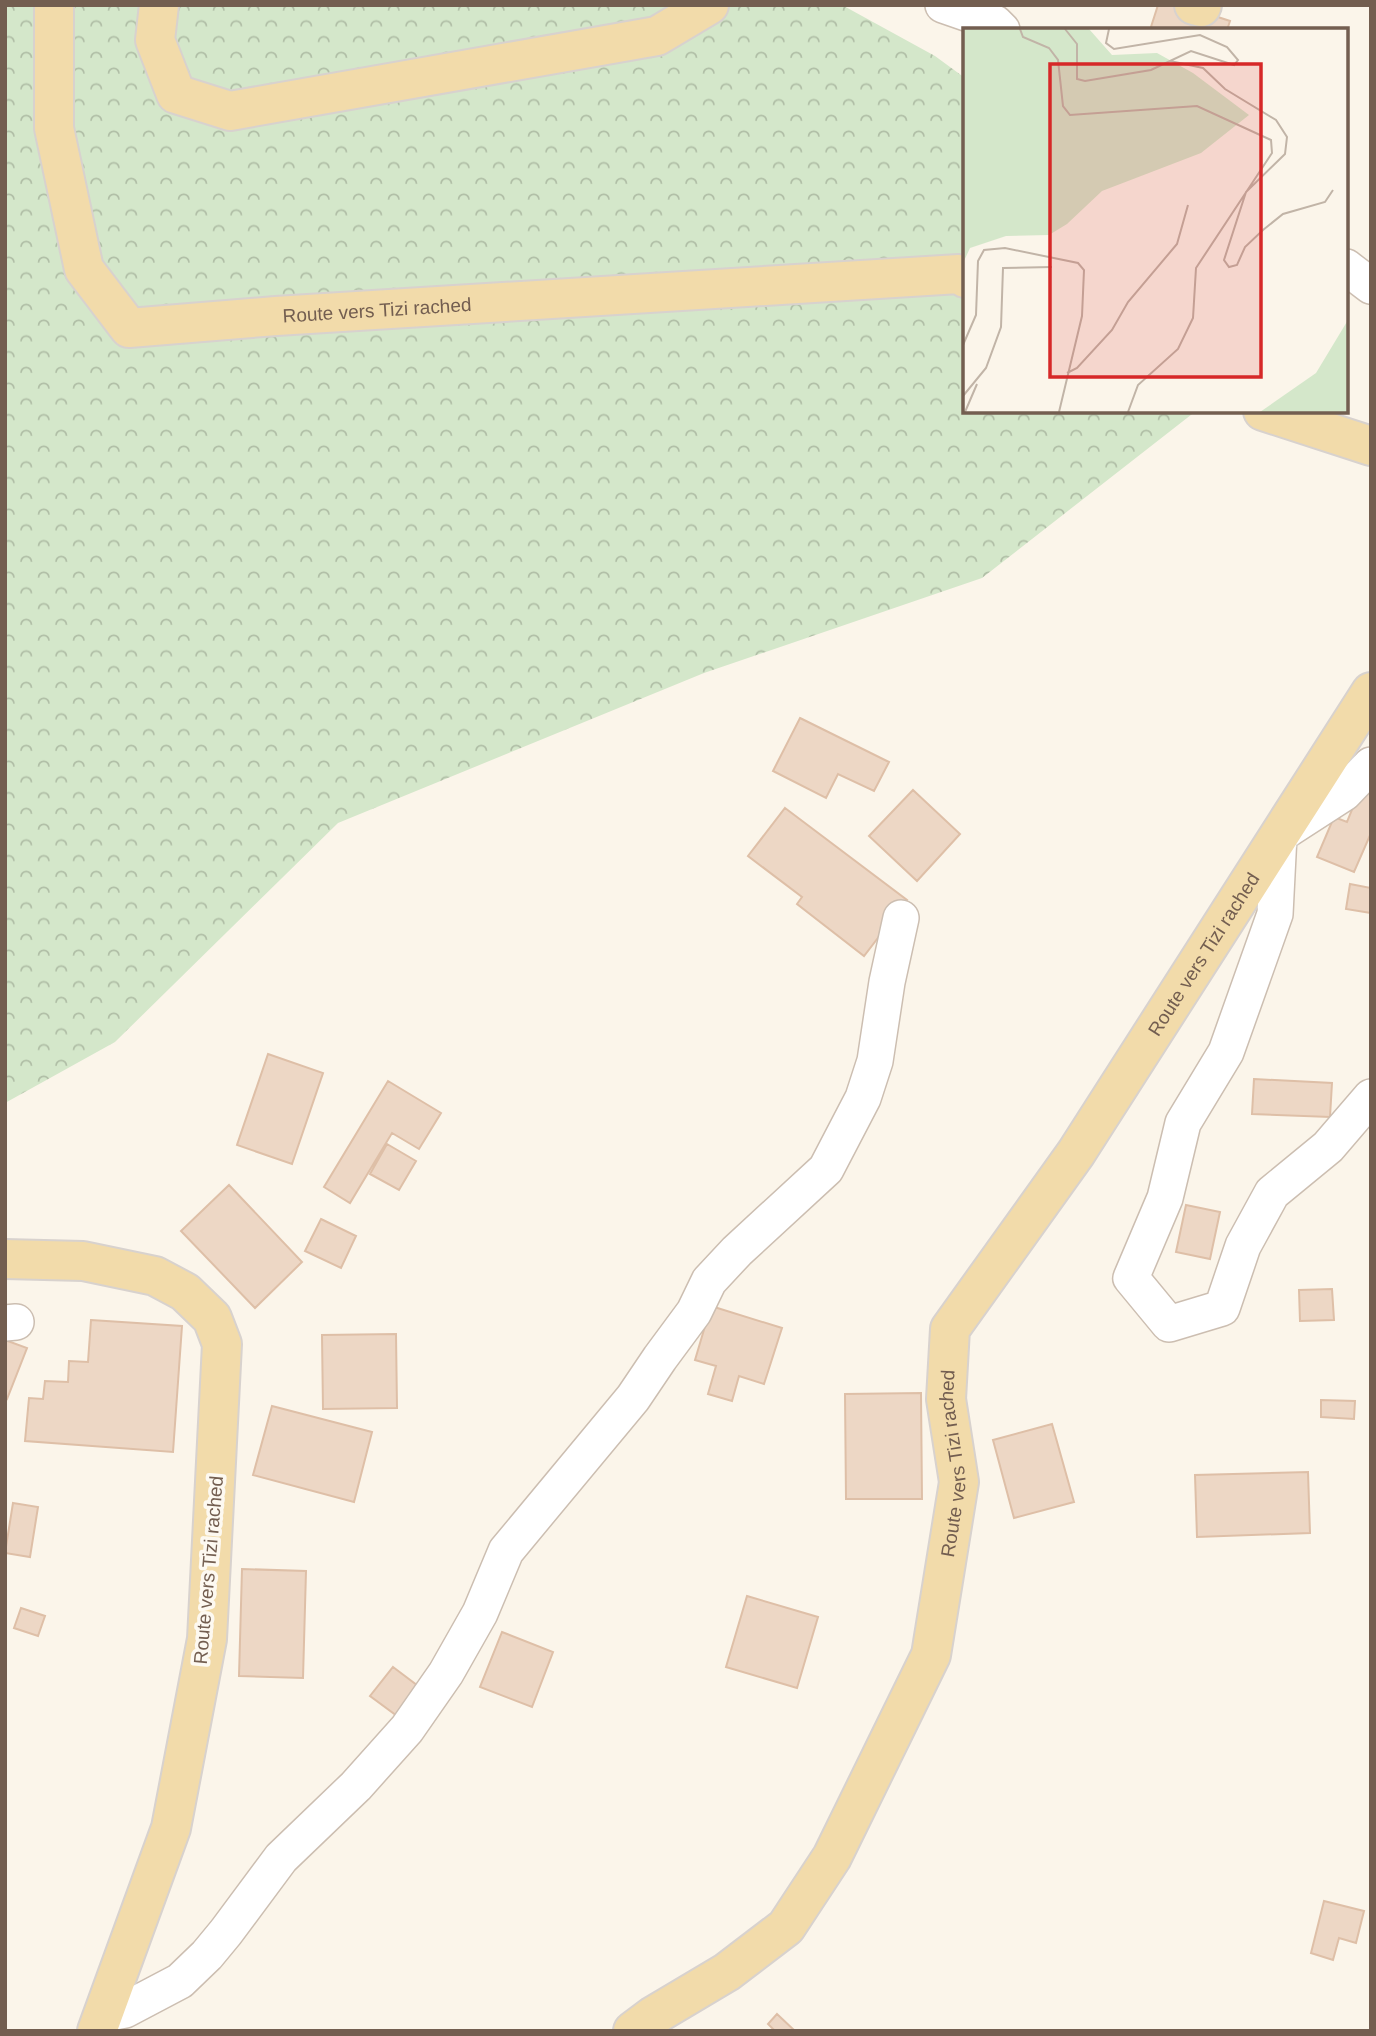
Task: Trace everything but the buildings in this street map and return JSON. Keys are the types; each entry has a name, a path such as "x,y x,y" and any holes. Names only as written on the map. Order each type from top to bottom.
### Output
{"main road":[{"name":"Route vers Tizi rached","path":"54,5 54,128 84,270 130,328 276,316 959,274 963,277"},
{"path":"159,5 155,40 176,94 230,111 657,36 709,5"},
{"path":"1194,5 1202,5"},
{"path":"1269,413 1371,446"},
{"name":"Route vers Tizi rached","path":"633,2031 727,1972 786,1927 832,1857 931,1655 959,1482 946,1399 950,1328 1076,1153 1371,692"},
{"name":"Route vers Tizi rached","path":"5,1259 83,1261 155,1276 186,1292 212,1318 222,1343 206,1639 171,1828 101,2022"}],"street":[{"path":"943,5 995,23 1000,28"},
{"path":"1348,269 1371,286"},
{"path":"1371,765 1344,793 1279,835 1275,914 1226,1052 1183,1123 1165,1198 1131,1278 1169,1324 1222,1308 1243,1246 1272,1193 1328,1147 1371,1097"},
{"path":"101,2022 180,1981 213,1948 281,1858 356,1786 407,1729 446,1673 480,1614 506,1550 633,1398 694,1312 709,1281 737,1251 826,1169 863,1098 875,1061 887,982 901,918"}],"green space":[{"path":"5,5 842,5 935,56 963,77 963,413 1193,413 982,578 704,673 338,823 115,1042 5,1103"}]}
